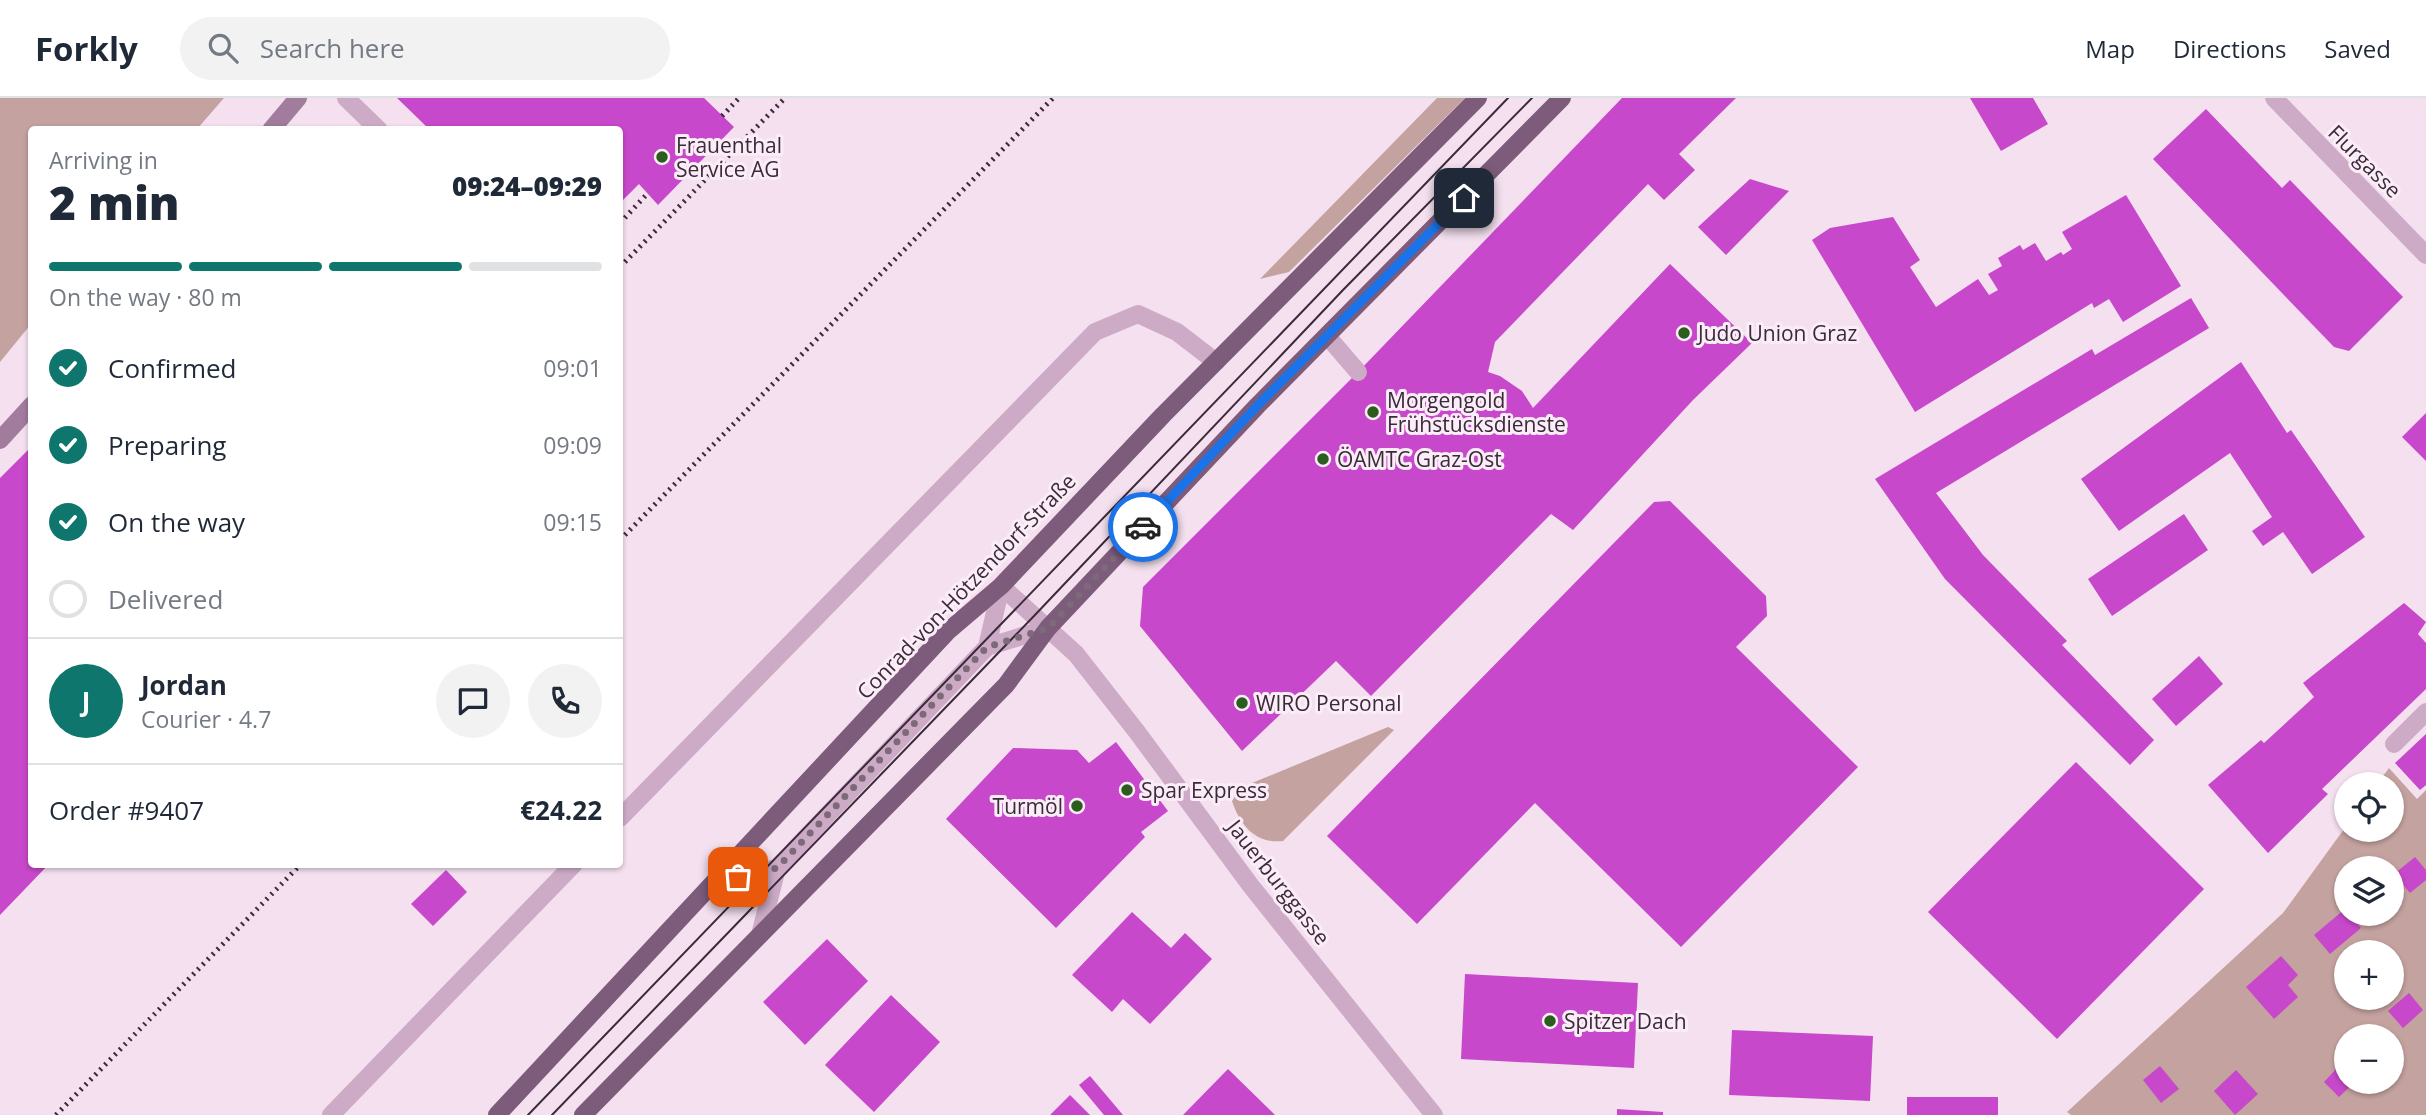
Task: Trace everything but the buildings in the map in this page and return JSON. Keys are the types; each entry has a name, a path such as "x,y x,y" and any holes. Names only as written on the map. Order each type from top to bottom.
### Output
{"main road":[{"name":"Conrad-von-Hötzendorf-Straße","path":"497,1115 947,632 1001,586 1216,362 1478,98"},
{"path":"583,1115 1006,685 1048,628 1258,405 1562,98"}],"street":[{"path":"274,126 298,98"},
{"path":"346,98 375,126"},
{"name":"Flurgasse","path":"2274,98 2426,255"},
{"path":"623,815 1095,332 1138,314 1178,332 1216,362"},
{"path":"1328,337 1358,372"},
{"path":"0,440 28,409"},
{"path":"987,647 1001,586"},
{"name":"Jauerburggasse","path":"1001,586 1076,654 1138,732 1251,886 1434,1115"},
{"path":"760,935 777,868 987,647 1048,628"},
{"path":"2394,744 2426,712"},
{"path":"331,1115 570,868"},
{"path":"716,882 777,868"}],"shaded area":[{"path":"0,98 224,98 200,126 28,126 28,328 0,362"},
{"path":"1437,98 1465,98 1289,272 1260,279"},
{"path":"1388,727 1394,730 1283,841 1257,836 1239,818 1232,801 1240,788"},
{"path":"2404,785 2417,799 2426,790 2426,1115 2071,1115 2067,1112 2283,913 2335,842 2404,842"}],"tram line":[{"path":"528,1115 1508,98"},
{"path":"552,1115 1034,616 1343,290 1532,98"}],"railway":[{"path":"722,116 739,98"},
{"path":"623,264 785,98"},
{"path":"623,537 1053,98"},
{"path":"623,220 648,193"},
{"path":"56,1115 297,868"}],"way so far":[{"path":"738,877 777,868 987,647 1048,628 1143,527"}],"place":[{"name":"Frauenthal Service AG","path":"662,157"},
{"name":"Judo Union Graz","path":"1684,333"},
{"name":"Morgengold Frühstücksdienste","path":"1373,412"},
{"name":"ÖAMTC Graz-Ost","path":"1323,459"},
{"name":"WIRO Personal","path":"1242,703"},
{"name":"Spar Express","path":"1127,790"},
{"name":"Turmöl","path":"1077,806"},
{"name":"Spitzer Dach","path":"1550,1021"}],"route":[{"path":"1143,527 1258,405 1464,198"}]}
